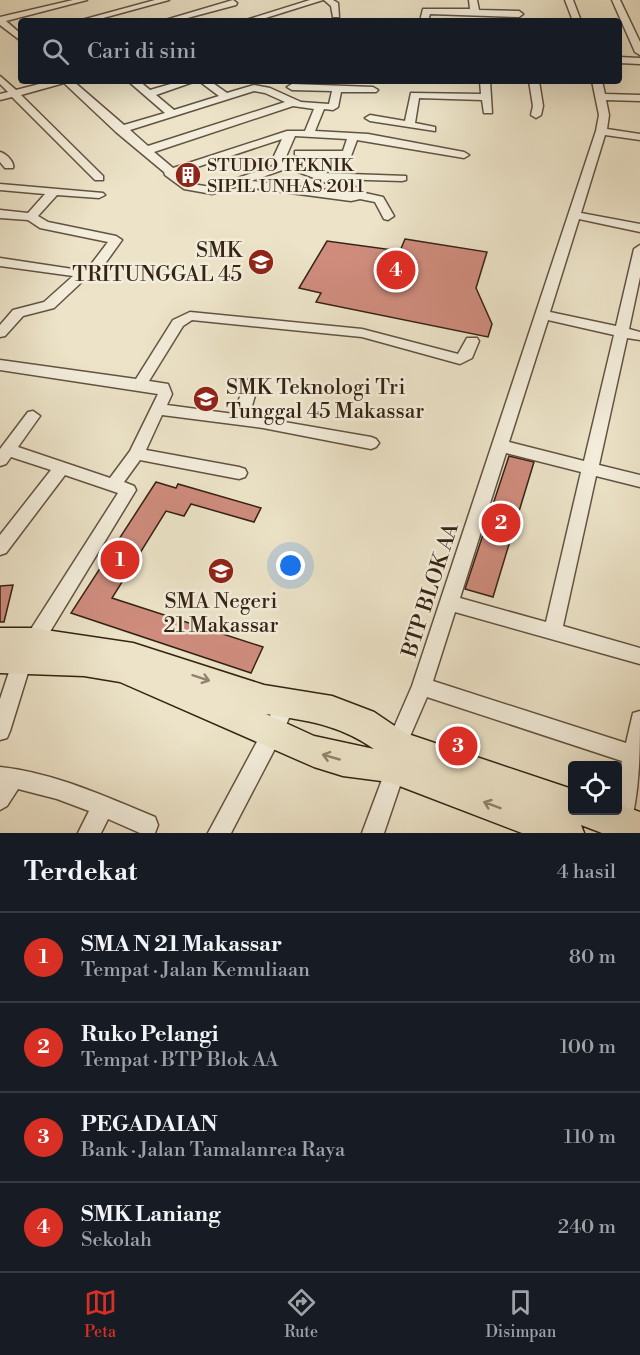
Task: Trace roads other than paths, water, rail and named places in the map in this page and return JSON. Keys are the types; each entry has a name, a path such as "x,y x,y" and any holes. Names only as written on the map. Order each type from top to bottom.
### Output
{"main road":[{"path":"14,651 122,669 279,718 295,745 326,756 358,764 393,760 610,822"},
{"path":"279,718 305,704 363,723 393,760 567,833"}],"street":[{"path":"0,20 83,0"},
{"path":"94,18 165,0"},
{"path":"279,0 293,8"},
{"path":"192,18 293,8 319,0"},
{"path":"328,0 335,5 336,15"},
{"path":"473,0 475,12"},
{"path":"569,0 576,18"},
{"path":"616,0 640,52"},
{"path":"425,18 426,11 519,14"},
{"path":"0,20 18,35"},
{"path":"622,60 640,61"},
{"path":"0,79 99,178"},
{"path":"0,98 50,84"},
{"path":"70,84 170,173 193,189 212,191 287,165"},
{"path":"137,84 171,113"},
{"path":"149,94 181,84"},
{"path":"208,84 225,96"},
{"path":"485,84 488,111"},
{"path":"534,84 538,106 536,115"},
{"name":"BTP BLOK AA","path":"373,833 393,760 422,686 450,603 601,131 604,115 598,84"},
{"path":"292,87 337,89 372,99 410,125 431,129"},
{"path":"120,130 225,96 261,88 292,103 320,106 331,121 352,136 464,154"},
{"path":"170,173 291,134 309,134 331,121 337,89"},
{"path":"410,125 414,95 486,97"},
{"path":"601,97 640,98"},
{"path":"368,137 372,99"},
{"path":"145,151 292,103"},
{"path":"309,134 320,106"},
{"path":"601,131 640,137"},
{"path":"291,134 279,158 287,165 359,192 359,195"},
{"path":"299,153 347,154 352,136"},
{"path":"0,155 9,166"},
{"path":"320,178 333,174 402,178"},
{"path":"237,183 351,198 359,195 379,199 388,216"},
{"path":"0,187 99,195"},
{"path":"31,217 54,190"},
{"path":"0,214 31,217 44,225 116,240 89,276 51,267 0,262"},
{"path":"574,215 640,228"},
{"path":"553,630 640,249"},
{"path":"0,333 18,313 49,305 82,275"},
{"path":"543,315 640,336"},
{"path":"140,384 178,323 190,316 362,333 459,359 467,355 472,341"},
{"path":"0,731 14,651 121,487 166,391 140,384 1,366"},
{"path":"240,420 252,382"},
{"path":"158,409 240,420 371,443"},
{"path":"33,416 4,455 62,467 121,487"},
{"path":"501,446 640,481"},
{"path":"136,454 239,473"},
{"path":"0,548 62,467"},
{"path":"450,603 640,656"},
{"path":"422,686 634,755"},
{"path":"219,833 279,718"},
{"path":"610,822 634,755 640,720"},
{"path":"0,799 6,777 61,789 147,825"},
{"path":"89,833 103,808"}],"place":[{"name":"STUDIO TEKNIK SIPIL UNHAS 2011","path":"188,175"},
{"name":"SMK TRITUNGGAL 45","path":"261,262"},
{"name":"SMK Laniang","path":"396,270"},
{"name":"SMK Teknologi Tri Tunggal 45 Makassar","path":"206,399"},
{"name":"Ruko Pelangi","path":"501,523"},
{"name":"SMA N 21 Makassar","path":"120,560"},
{"name":"SMA Negeri 21 Makassar","path":"221,571"},
{"name":"PEGADAIAN","path":"458,746"}]}
